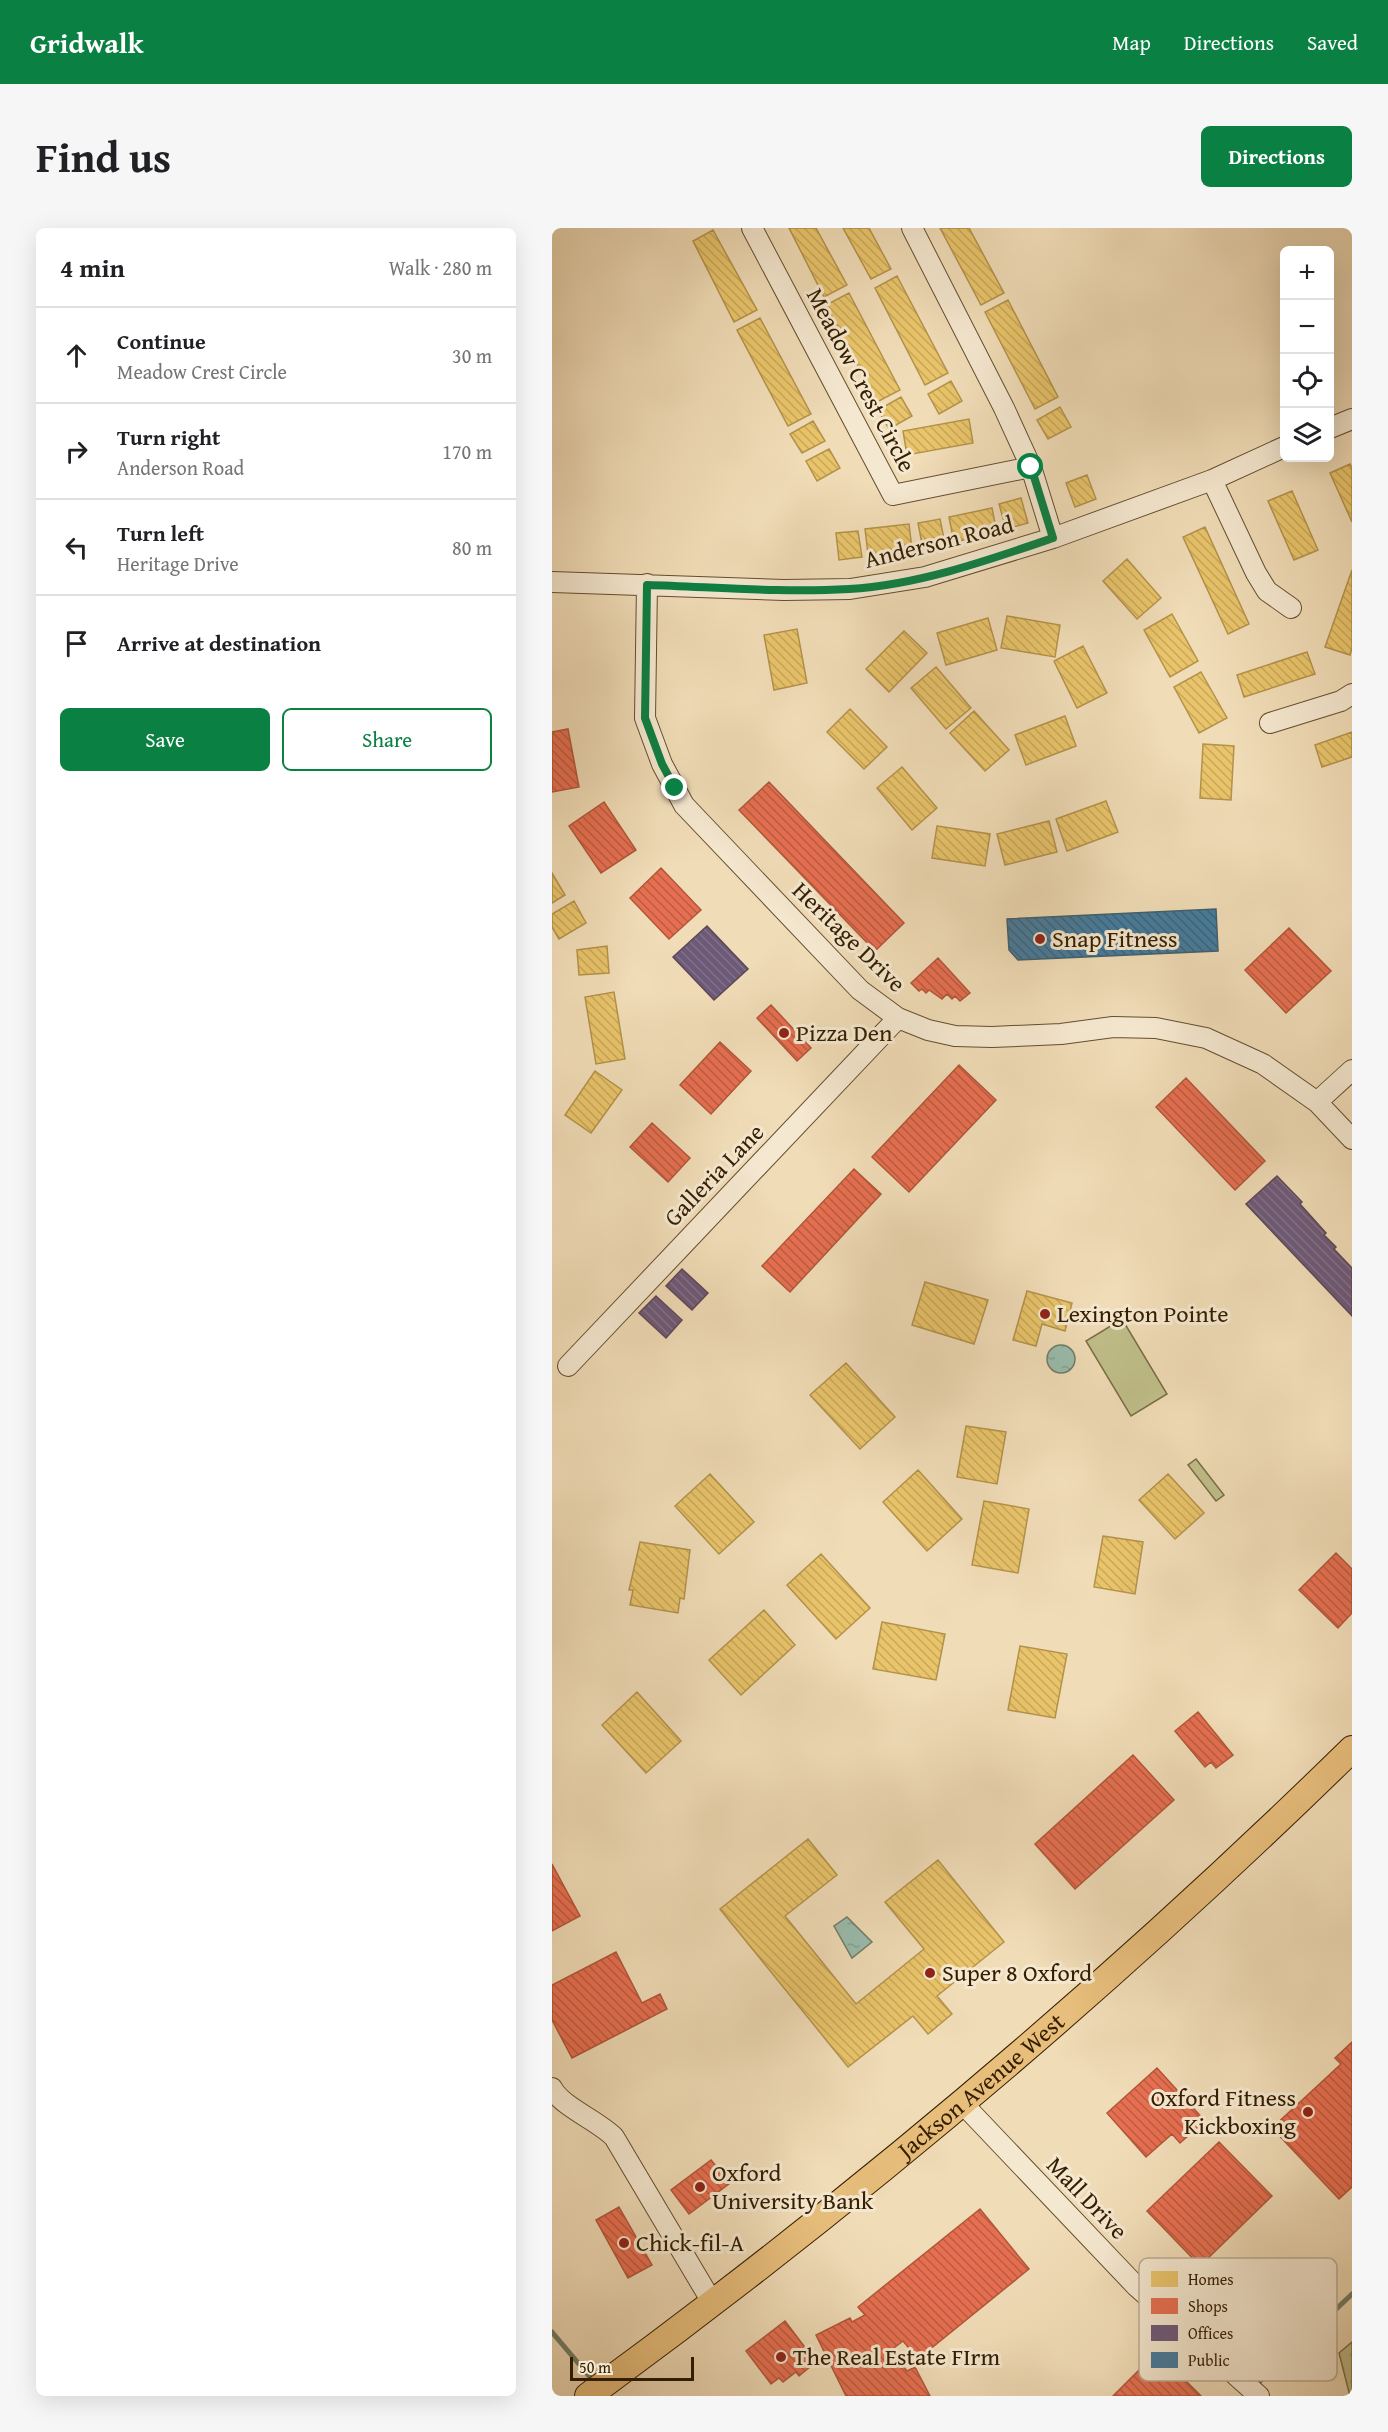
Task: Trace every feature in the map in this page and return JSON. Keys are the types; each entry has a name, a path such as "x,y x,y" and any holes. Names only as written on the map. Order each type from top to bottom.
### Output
{"main road":[{"name":"Jackson Avenue West","path":"588,2396 834,2210 963,2104 1159,1934 1352,1749"}],"street":[{"name":"Meadow Crest Circle","path":"752,228 893,495 1031,467"},
{"path":"912,228 1004,408 1031,467 1053,538"},
{"path":"1334,426 1352,419"},
{"name":"Anderson Road","path":"552,582 850,589 925,577 1053,538 1212,480 1280,449"},
{"path":"1212,480 1256,573 1267,591 1291,608"},
{"name":"Heritage Drive","path":"647,585 645,718 662,764 684,805 860,990 898,1018 928,1030 980,1038 1061,1034 1113,1027 1156,1028 1206,1038 1263,1064 1317,1102 1352,1139"},
{"path":"1270,723 1341,701 1352,694"},
{"name":"Galleria Lane","path":"568,1366 898,1018"},
{"path":"1317,1102 1352,1070"},
{"path":"552,2088 569,2107 596,2121 614,2137 712,2302"},
{"name":"Mall Drive","path":"963,2104 1139,2289"},
{"name":"Mall Drive","path":"1242,2381 1259,2396"}],"green space":[{"path":"1122,1319 1167,1394 1131,1416 1086,1341"},
{"path":"1196,1459 1224,1495 1216,1501 1188,1465"},
{"path":"1352,2342 1352,2396 1350,2396 1339,2353"}],"water":[{"path":"1061,1345 1071,1349 1075,1359 1071,1369 1061,1373 1051,1369 1047,1359 1051,1349"},
{"path":"847,1917 872,1942 852,1958 834,1926"}],"building: Homes":[{"path":"789,228 816,228 847,285 824,297"},
{"path":"843,228 869,228 891,269 871,279"},
{"path":"940,228 969,228 1004,293 981,305"},
{"path":"713,230 757,310 734,322 693,241"},
{"path":"897,276 948,373 925,385 875,288"},
{"path":"849,293 900,390 877,402 826,305"},
{"path":"1008,300 1058,397 1035,409 985,312"},
{"path":"760,318 811,414 788,426 737,330"},
{"path":"951,381 962,401 939,414 928,394"},
{"path":"901,397 912,416 889,429 878,410"},
{"path":"1060,407 1071,427 1048,439 1037,420"},
{"path":"969,419 973,443 907,455 903,431"},
{"path":"813,421 825,441 802,453 790,434"},
{"path":"829,449 840,468 817,481 806,461"},
{"path":"1350,464 1352,468 1352,522 1330,473"},
{"path":"1087,475 1096,499 1075,507 1066,483"},
{"path":"1292,491 1318,550 1294,560 1268,501"},
{"path":"1021,498 1028,523 1006,529 999,504"},
{"path":"992,508 997,533 954,542 949,517"},
{"path":"940,519 945,544 923,549 918,523"},
{"path":"909,524 912,549 868,554 865,529"},
{"path":"1205,527 1249,624 1228,634 1183,537"},
{"path":"858,531 862,557 839,560 836,533"},
{"path":"1127,559 1161,598 1137,619 1103,581"},
{"path":"1352,570 1352,648 1350,655 1325,647"},
{"path":"1172,614 1198,661 1170,677 1144,630"},
{"path":"1007,616 1060,625 1055,657 1001,648"},
{"path":"988,618 997,650 946,665 937,633"},
{"path":"797,629 807,683 774,690 764,635"},
{"path":"904,631 927,653 889,692 866,669"},
{"path":"1083,646 1107,693 1077,708 1054,661"},
{"path":"1307,652 1315,674 1244,697 1237,675"},
{"path":"936,667 971,708 946,729 911,688"},
{"path":"1201,672 1227,718 1199,733 1174,687"},
{"path":"850,709 887,747 864,769 827,732"},
{"path":"974,711 1009,750 985,771 950,733"},
{"path":"1065,716 1076,746 1026,765 1015,735"},
{"path":"1352,732 1352,757 1322,767 1315,745"},
{"path":"1203,744 1234,746 1231,800 1200,798"},
{"path":"902,767 937,808 912,830 877,788"},
{"path":"1106,801 1118,832 1067,851 1056,819"},
{"path":"1049,821 1057,852 1005,865 997,834"},
{"path":"937,826 990,834 985,866 932,858"},
{"path":"552,873 565,895 552,903"},
{"path":"574,901 586,923 559,939 552,927 552,914"},
{"path":"607,946 609,973 579,975 577,950"},
{"path":"614,992 625,1059 596,1064 585,997"},
{"path":"595,1071 622,1090 591,1133 565,1115"},
{"path":"925,1282 988,1300 974,1344 912,1325"},
{"name":"Lexington Pointe","path":"1027,1291 1072,1303 1065,1331 1042,1324 1036,1346 1013,1340"},
{"path":"846,1363 895,1417 860,1449 810,1395"},
{"path":"966,1426 1006,1432 997,1484 957,1477"},
{"path":"918,1470 962,1519 927,1551 883,1502"},
{"path":"710,1474 754,1522 719,1554 675,1506"},
{"path":"1168,1474 1204,1513 1175,1539 1139,1500"},
{"path":"984,1501 1029,1509 1018,1573 972,1565"},
{"path":"1103,1536 1143,1542 1135,1594 1094,1587"},
{"path":"640,1542 690,1550 684,1599 680,1598 678,1613 630,1605 633,1590 629,1590"},
{"path":"821,1554 870,1608 836,1639 787,1585"},
{"path":"764,1610 795,1645 741,1695 709,1660"},
{"path":"882,1622 945,1634 936,1680 873,1669"},
{"path":"1020,1646 1067,1654 1055,1718 1008,1710"},
{"path":"637,1692 681,1741 646,1773 602,1725"},
{"name":"Super 8 Oxford","path":"808,1839 837,1875 785,1916 856,2004 924,1949 885,1902 938,1860 1004,1942 937,1996 952,2014 928,2034 913,2016 848,2067 720,1909"}],"building: Shops":[{"path":"568,729 579,787 552,792 552,732"},
{"path":"769,782 904,923 875,951 739,810"},
{"path":"604,802 636,850 601,873 569,826"},
{"path":"661,868 701,910 669,939 630,898"},
{"path":"1289,928 1331,971 1286,1013 1245,970"},
{"path":"938,958 970,993 960,1001 955,996 952,999 947,994 942,999 929,990 926,993 922,989 919,991 911,983"},
{"name":"Pizza Den","path":"771,1005 811,1048 797,1061 757,1018"},
{"path":"720,1042 751,1071 711,1114 680,1085"},
{"path":"959,1065 996,1100 909,1192 872,1157"},
{"path":"1186,1078 1265,1161 1235,1190 1156,1107"},
{"path":"652,1123 690,1158 668,1182 630,1147"},
{"path":"854,1169 881,1194 790,1292 762,1266"},
{"path":"1336,1553 1352,1569 1352,1613 1338,1628 1299,1590"},
{"path":"1198,1712 1233,1755 1216,1768 1211,1762 1205,1767 1175,1731"},
{"path":"1133,1755 1174,1800 1075,1889 1035,1844"},
{"path":"552,1864 580,1916 552,1931"},
{"path":"616,1952 642,2003 660,1994 667,2009 572,2058 552,2020 552,1985"},
{"path":"1352,2042 1352,2187 1339,2199 1272,2128 1341,2064 1335,2058"},
{"path":"1157,2068 1205,2121 1180,2143 1172,2134 1146,2157 1107,2113"},
{"path":"1219,2142 1272,2196 1208,2258 1192,2258 1147,2211"},
{"name":"Oxford University Bank","path":"711,2160 730,2183 689,2214 671,2190"},
{"name":"Chick-fil-A","path":"619,2207 652,2265 628,2278 596,2220"},
{"path":"980,2209 1029,2269 918,2359 903,2341 890,2351 907,2371 915,2367 930,2396 846,2396 816,2335 850,2318 852,2322 865,2315 858,2307"},
{"name":"The Real Estate FIrm","path":"785,2321 816,2362 799,2376 796,2372 783,2382 779,2378 771,2384 746,2351"},
{"path":"1139,2370 1139,2381 1186,2381 1201,2396 1113,2396"}],"building: Offices":[{"path":"707,926 748,969 714,1000 673,957"},
{"path":"1277,1176 1302,1202 1300,1204 1336,1247 1334,1249 1352,1268 1352,1316 1246,1204"},
{"path":"682,1269 708,1293 692,1310 666,1286"},
{"path":"656,1296 682,1320 666,1338 639,1313"}],"building: Public":[{"path":"1216,909 1218,951 1018,960 1009,950 1007,919"}],"waterway":[{"path":"1337,2308 1352,2294"},
{"path":"552,2332 595,2383"},
{"path":"1255,2386 1260,2381"}],"place":[{"name":"Snap Fitness","path":"1040,939"},
{"name":"Pizza Den","path":"784,1033"},
{"name":"Lexington Pointe","path":"1045,1314"},
{"name":"Super 8 Oxford","path":"930,1973"},
{"name":"Oxford Fitness Kickboxing","path":"1308,2112"},
{"name":"Oxford University Bank","path":"700,2187"},
{"name":"Chick-fil-A","path":"624,2243"},
{"name":"The Real Estate FIrm","path":"781,2357"}],"route":[{"path":"675,788 662,764 645,718 647,585 784,590 850,589 925,577 1030,546 1053,538 1031,467"}]}
